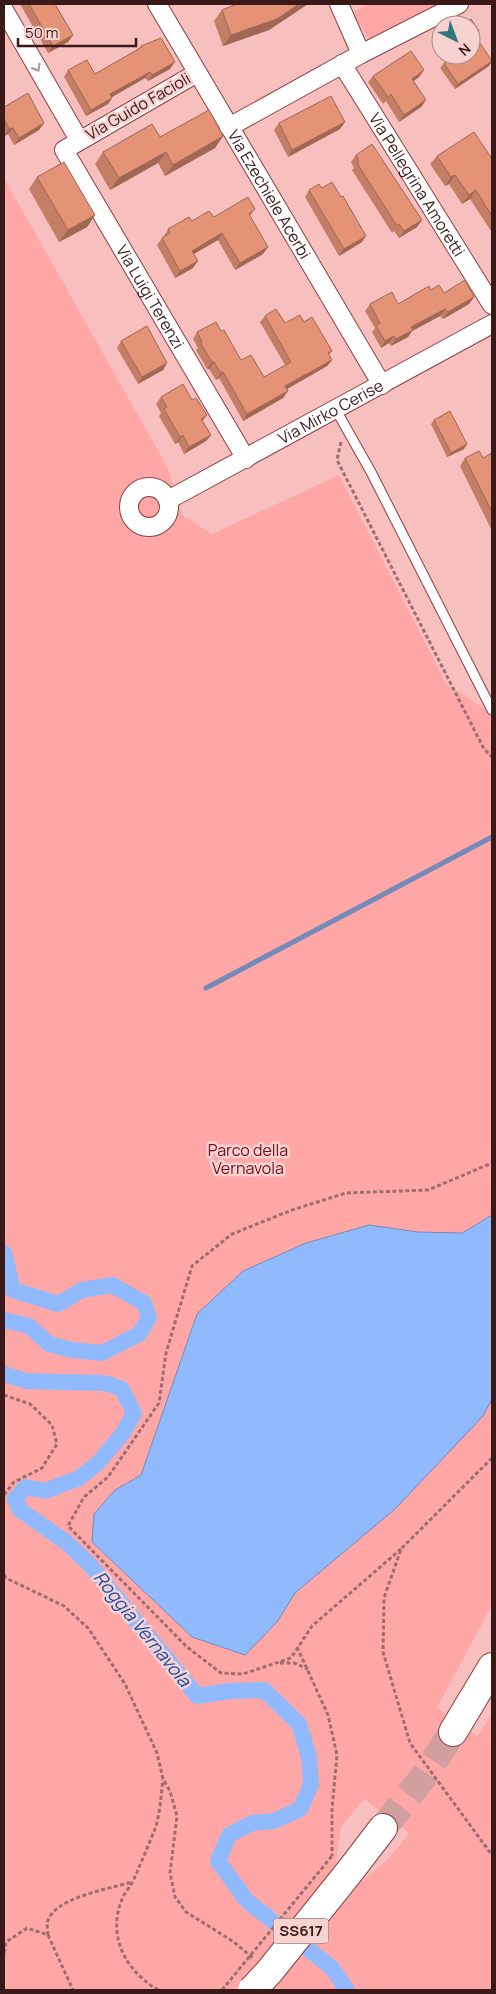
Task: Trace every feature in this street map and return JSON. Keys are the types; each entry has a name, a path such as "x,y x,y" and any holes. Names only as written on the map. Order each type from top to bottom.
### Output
{"highway":[{"path":"453,1732 492,1667"},
{"name":"SS617","path":"252,1990 269,1972 341,1864 383,1828"}],"street":[{"name":"Via Ezechiele Acerbi","path":"157,4 382,385"},
{"path":"228,127 342,64 459,4"},
{"path":"345,6 362,54"},
{"path":"4,10 79,140"},
{"name":"Via Pellegrina Amoretti","path":"342,64 492,305"},
{"name":"Via Guido Facioli","path":"79,140 197,73"},
{"name":"Via Luigi Terenzi","path":"79,140 64,150 246,459"},
{"name":"Via Mirko Cerise","path":"168,500 492,324"}],"lane":[{"path":"336,410 371,472 492,710"}],"path":[{"path":"347,430 342,439 337,460 484,749 492,756"},
{"path":"492,1163 428,1190 346,1193 292,1210 232,1234 192,1266 166,1353 159,1403 108,1477 84,1497 68,1526 187,1647 221,1673 243,1674 291,1658 312,1626 401,1549 492,1458"},
{"path":"4,1395 30,1404 52,1425 57,1444 42,1468 14,1482 4,1495"},
{"path":"401,1549 384,1598 383,1652 410,1742 492,1855"},
{"path":"4,1575 6,1578 64,1606 88,1628 125,1684 157,1754 177,1816 170,1873 175,1897 186,1912 234,1942 256,1960"},
{"path":"222,1990 341,1864 332,1809 337,1756 328,1715 297,1647"},
{"path":"279,1663 294,1663 308,1669"},
{"path":"158,1990 145,1983 128,1963 121,1949 115,1928 122,1898 133,1881 156,1826 164,1779"},
{"path":"73,1990 48,1935 48,1923 52,1914 70,1900 133,1881"},
{"path":"4,1953 6,1942 27,1928 48,1935"}],"green space":[{"path":"368,4 448,4 373,44 351,13"},
{"name":"Parco della Vernavola","path":"4,178 168,468 182,515 212,534 339,475 447,685 492,713 492,1605 437,1708 477,1736 492,1714 492,1990 272,1990 359,1884 390,1857 409,1833 364,1799 341,1827 335,1870 237,1990 4,1990"}],"water":[{"path":"492,1215 492,1399 483,1416 395,1509 295,1593 277,1622 245,1655 192,1637 92,1542 94,1514 115,1490 141,1475 197,1314 243,1271 306,1243 369,1225 418,1232 462,1233"}],"building":[{"path":"29,4 55,4 73,35 53,46"},
{"path":"237,4 299,4 277,19 231,35 222,10"},
{"path":"161,38 175,62 152,75 150,72 110,94 112,98 91,110 68,70 87,60 95,74 141,46"},
{"path":"481,44 492,61 458,84 445,65 481,65"},
{"path":"411,51 424,70 412,79 426,100 404,115 391,94 388,97 373,76"},
{"path":"28,93 44,123 19,138 13,128 9,129 4,119 4,107"},
{"path":"331,96 345,122 292,150 279,123"},
{"path":"209,110 223,136 173,165 166,152 119,178 103,152 152,124 160,137"},
{"path":"474,132 492,159 492,216 476,190 469,195 455,175 451,177 437,156"},
{"path":"372,144 422,220 404,231 399,224 397,226 357,163 359,162 356,155"},
{"path":"64,162 95,215 68,230 37,177"},
{"path":"332,182 341,197 343,196 366,236 344,249 309,190 319,184 322,188"},
{"path":"248,197 255,209 249,214 268,247 240,263 222,233 192,251 198,261 180,271 162,238 170,233 168,229 189,217 192,221 209,211 214,217"},
{"path":"465,280 474,297 448,312 445,309 411,327 413,330 396,339 394,336 385,341 376,326 380,323 370,304 392,292 398,304 429,286 431,290 439,285 444,293"},
{"path":"276,309 285,323 300,315 304,322 312,317 332,351 328,353 332,360 285,386 288,391 247,414 223,372 221,373 214,362 212,362 201,344 202,342 197,332 216,322 221,331 224,330 241,360 251,355 264,377 291,362 265,316"},
{"path":"147,326 167,363 142,377 121,341"},
{"path":"183,384 192,400 196,398 207,415 201,419 211,435 189,447 183,435 180,437 164,409 167,407 161,397"},
{"path":"450,411 467,444 451,453 434,420"},
{"path":"479,451 483,458 492,453 492,512 465,458"}],"waterway":[{"path":"206,988 492,837"},
{"name":"Roggia Vernavola","path":"4,1253 13,1290 58,1304 82,1290 112,1285 144,1303 149,1318 139,1334 102,1353 72,1350 49,1344 29,1326 4,1320"},
{"name":"Roggia Vernavola","path":"4,1374 26,1381 105,1383 122,1389 134,1413 123,1433 98,1463 79,1478 45,1491 26,1487 15,1499 20,1510 66,1542 91,1566 197,1696 230,1691 264,1690 299,1724 309,1757 311,1785 300,1809 274,1821 252,1823 229,1835 218,1861 246,1900 332,1968 347,1990"}],"tunnel":[{"path":"383,1828 421,1780 453,1732"}]}
